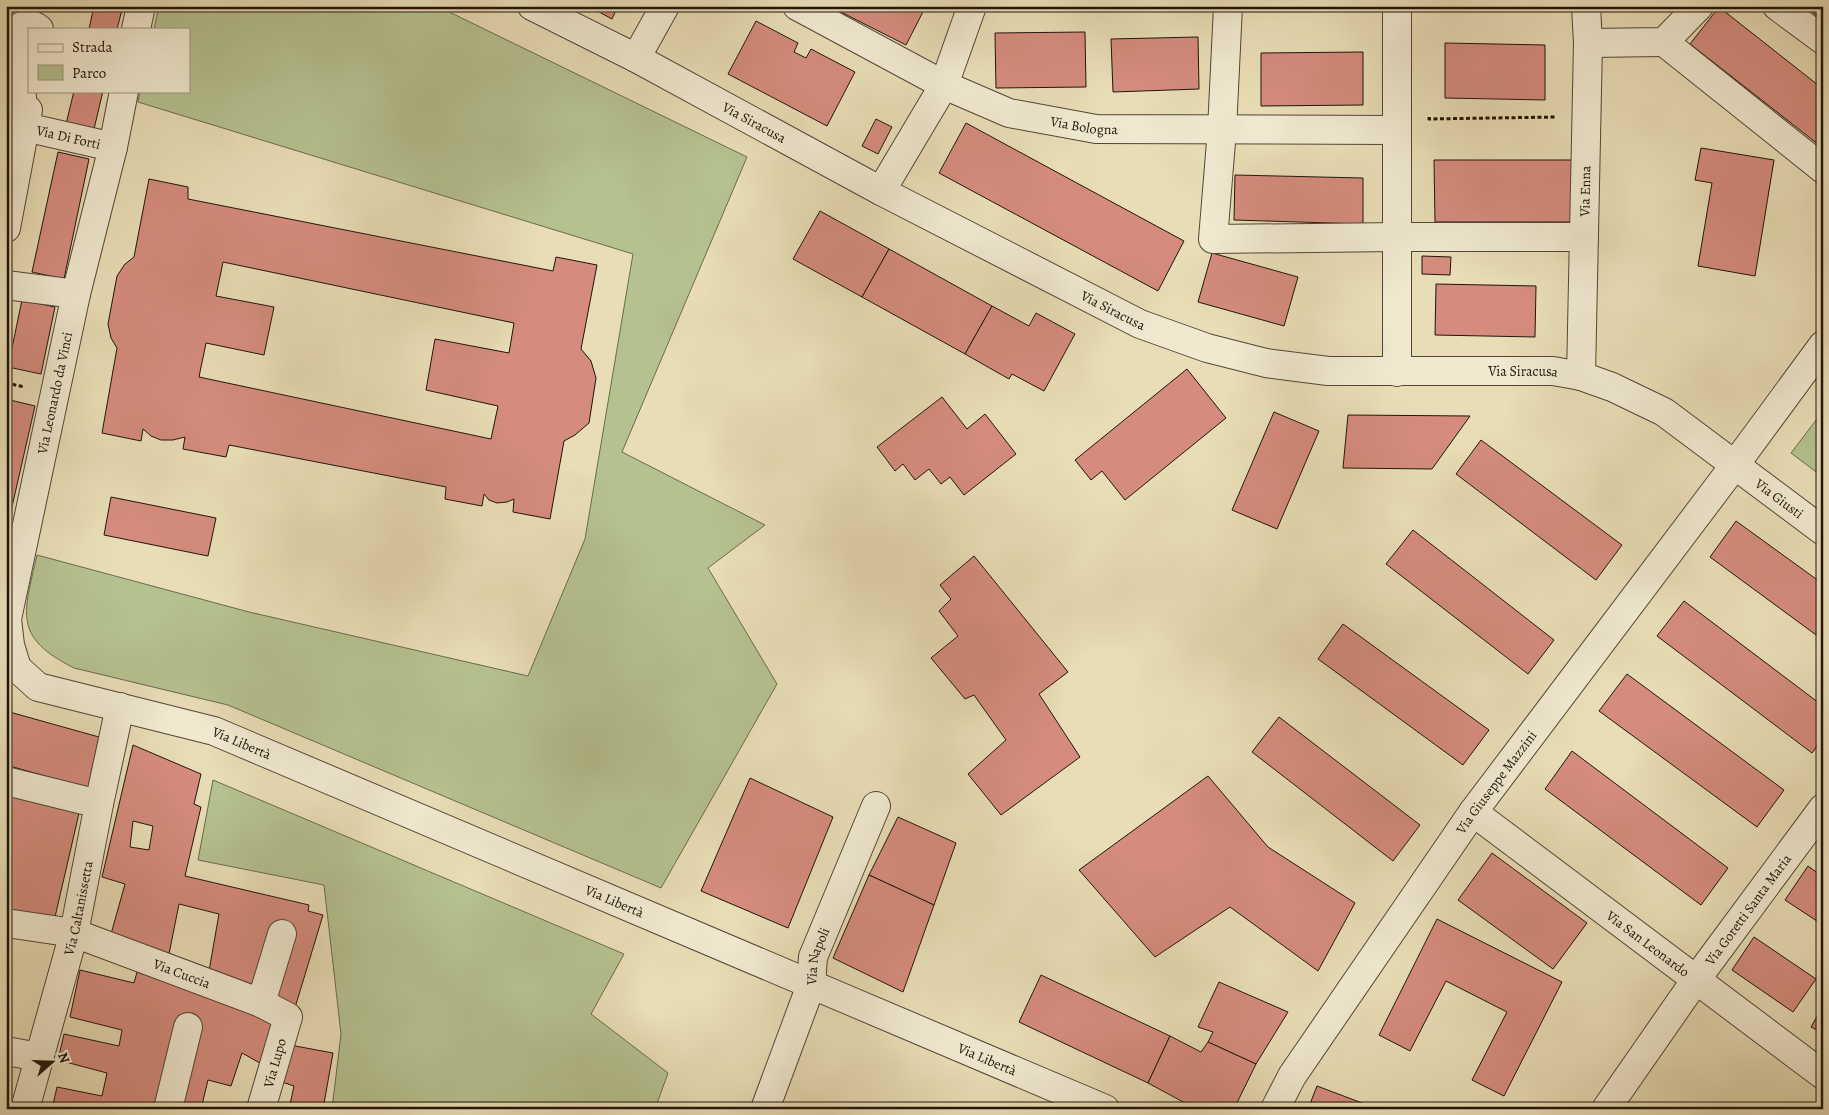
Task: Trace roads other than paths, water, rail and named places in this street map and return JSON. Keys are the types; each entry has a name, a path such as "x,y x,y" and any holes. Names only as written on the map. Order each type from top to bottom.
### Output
{"street":[{"path":"136,28 140,6"},
{"name":"Via Siracusa","path":"532,6 636,58 882,190 1140,324 1207,348 1266,363 1292,367 1328,371 1553,371 1581,376 1664,412 1734,466"},
{"path":"636,58 665,6"},
{"name":"Via Bologna","path":"797,6 944,85 1009,113 1096,129 1397,130"},
{"path":"882,190 944,85 972,6"},
{"path":"1228,6 1222,130 1213,240 1398,237 1584,237"},
{"path":"1396,372 1398,237 1397,6"},
{"name":"Via Enna","path":"1581,376 1588,43 1586,6"},
{"path":"1664,42 1699,6"},
{"path":"1777,6 1823,40"},
{"path":"6,228 17,144 22,30"},
{"path":"1588,43 1664,42 1823,169"},
{"path":"17,144 32,92"},
{"name":"Via Leonardo da Vinci","path":"38,688 17,668 10,645 7,619 76,294 113,147 124,92"},
{"name":"Via Di Forti","path":"17,144 113,147"},
{"path":"6,285 76,294"},
{"name":"Via Giuseppe Mazzini","path":"1275,1109 1292,1076 1473,812 1734,466 1823,344"},
{"name":"Via Giusti","path":"1734,466 1823,531"},
{"name":"Via Libertà","path":"38,688 214,731 1105,1109"},
{"name":"Via Caltanissetta","path":"26,1109 74,933 120,707"},
{"path":"6,781 99,804"},
{"name":"Via Napoli","path":"766,1109 811,985 813,957 876,806"},
{"name":"Via Goretti Santa Maria","path":"1606,1109 1696,981 1823,808"},
{"name":"Via San Leonardo","path":"1473,812 1823,1075"},
{"name":"Via Cuccia","path":"6,923 74,933 261,1004 288,1017"},
{"path":"261,1004 282,934"},
{"name":"Via Lupo","path":"260,1109 288,1017"},
{"path":"168,1109 188,1026"},
{"path":"6,1052 39,1057"}]}
